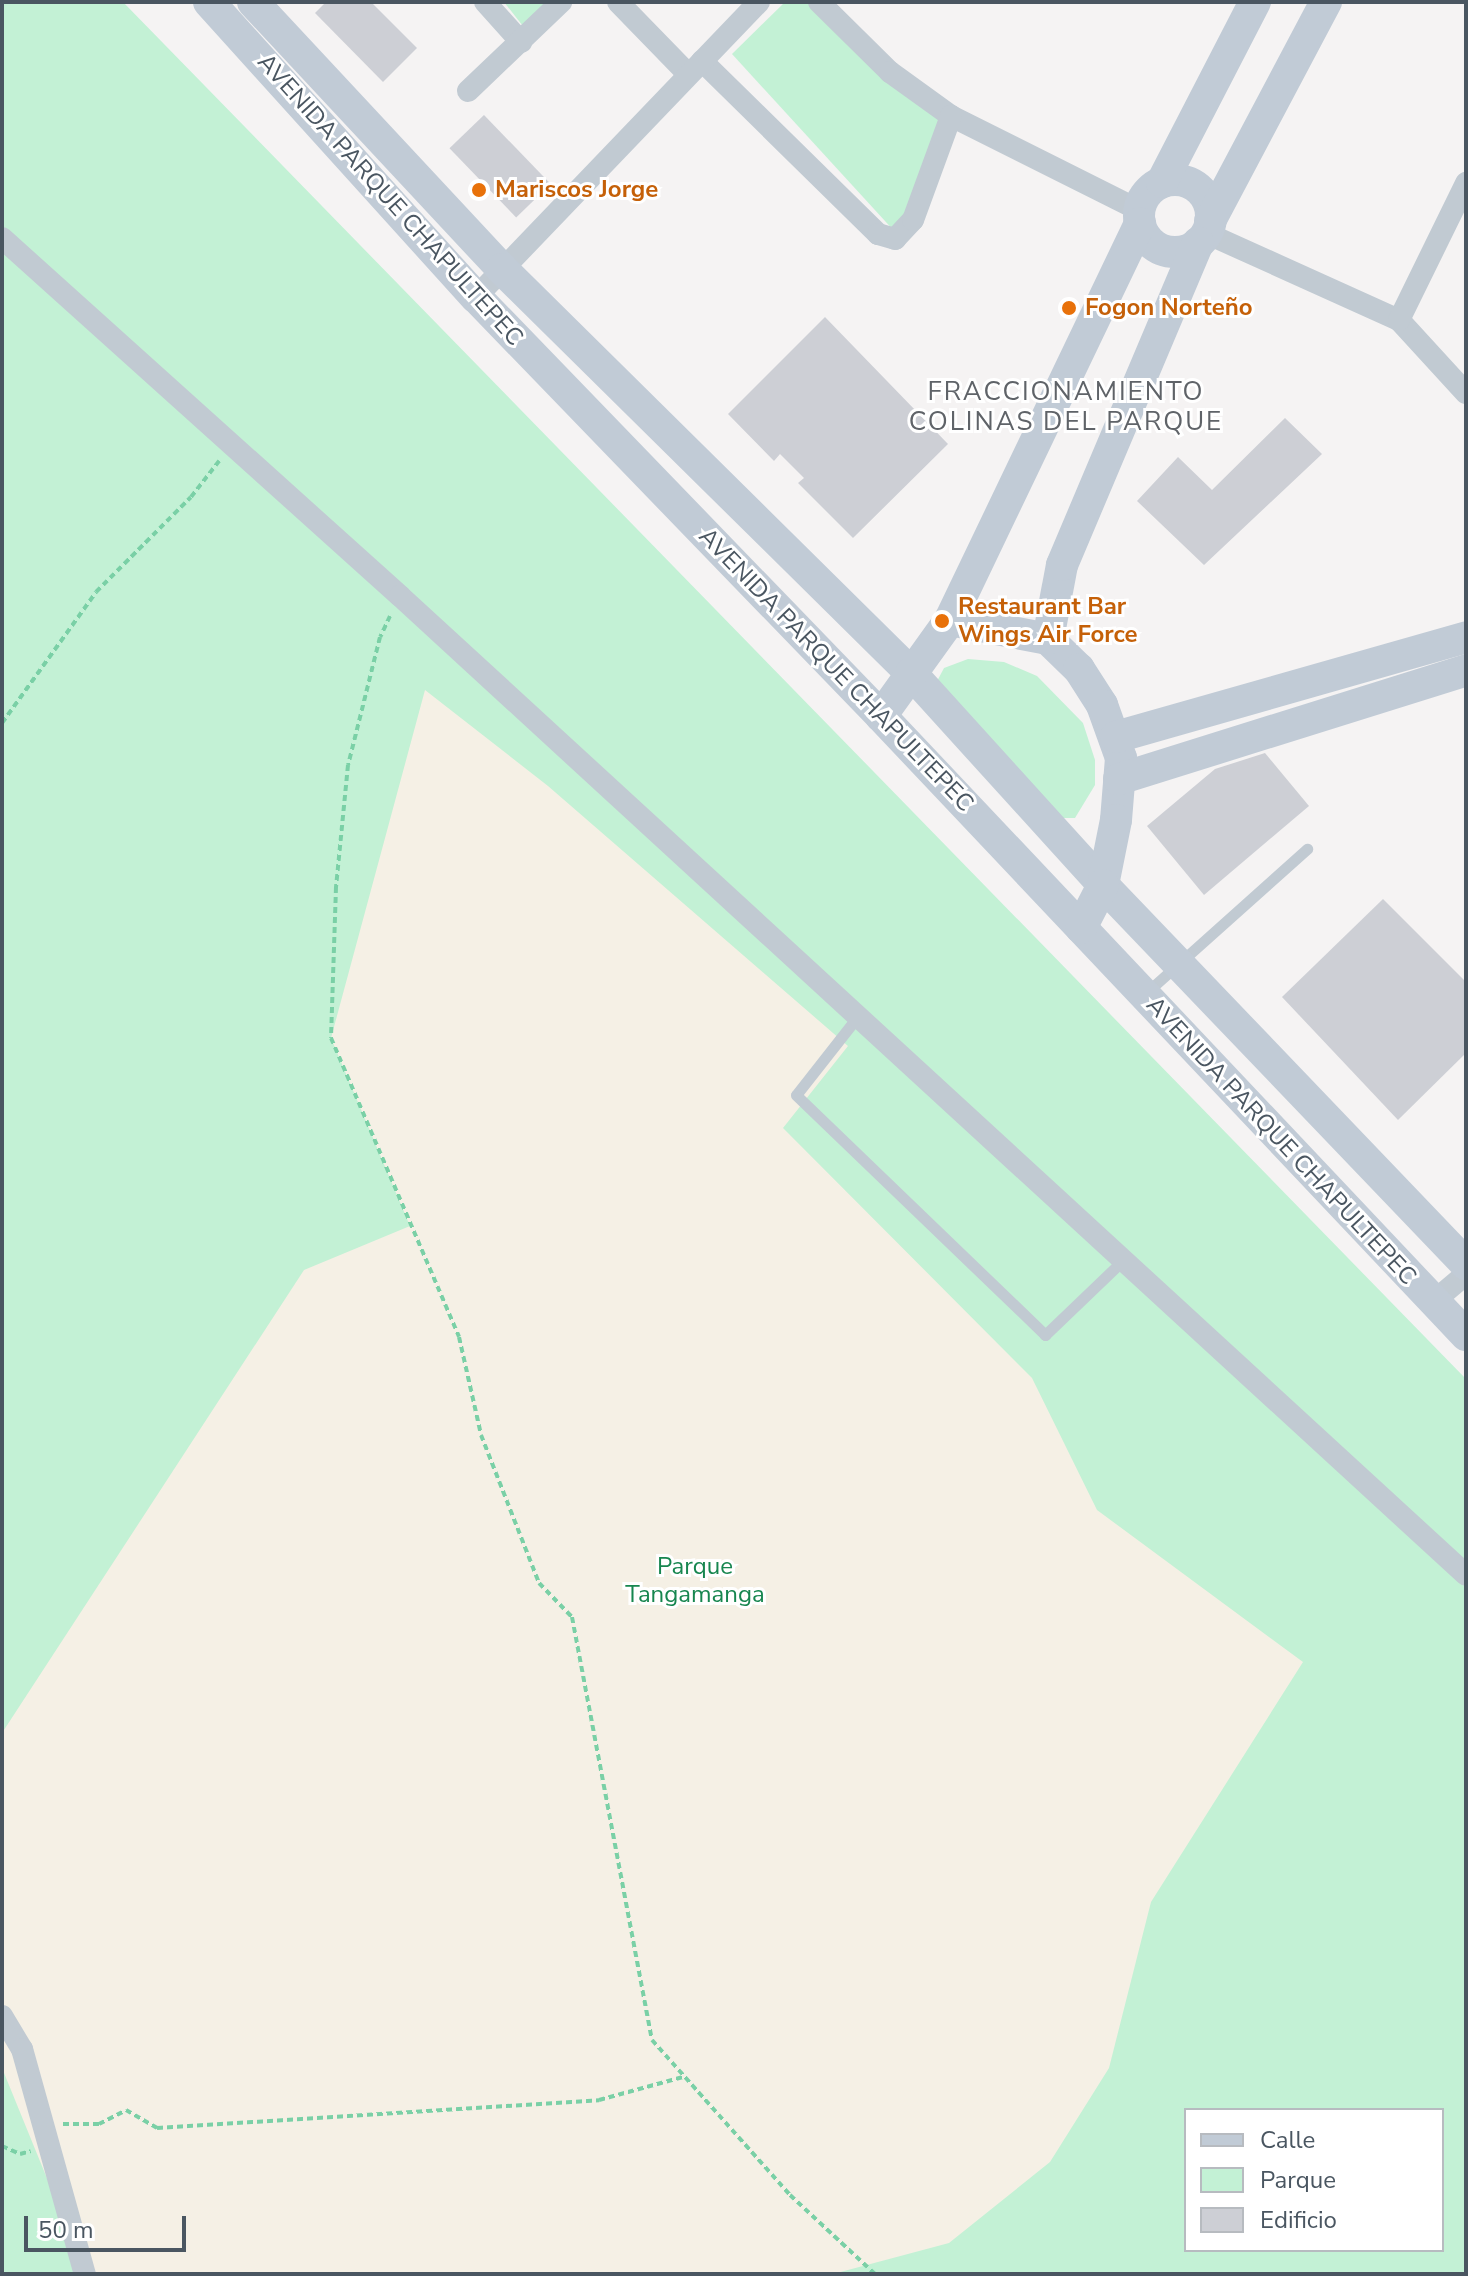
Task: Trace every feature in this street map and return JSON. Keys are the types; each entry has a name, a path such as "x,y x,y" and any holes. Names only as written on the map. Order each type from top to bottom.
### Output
{"main road":[{"name":"AVENIDA PARQUE CHAPULTEPEC","path":"209,2 476,297 881,716 1466,1335"},
{"name":"AVENIDA PARQUE CHAPULTEPEC","path":"253,2 502,269 911,673 1103,885 1466,1264"},
{"path":"881,716 950,620 1139,217 1143,198 1162,182 1255,2"},
{"path":"1048,639 1062,565 1205,232 1326,2"},
{"path":"1139,217 1144,235 1163,250 1188,250 1205,232 1210,209 1197,187 1186,182 1162,182"},
{"path":"950,620 1048,639 1079,669 1116,737 1119,779 1103,885 1081,928"},
{"path":"1116,737 1466,637"},
{"path":"1119,779 1466,670"}],"street":[{"path":"485,2 521,42"},
{"path":"468,91 561,2"},
{"path":"618,2 695,67 878,234 895,239 913,220 951,116"},
{"path":"476,297 759,2"},
{"path":"819,2 890,72 951,116 1139,217"},
{"path":"1399,320 1466,183"},
{"path":"1205,232 1399,320 1466,393"},
{"path":"2,238 400,596 858,1015 1120,1263 1466,1575"},
{"path":"1433,1302 1466,1274"},
{"path":"2,2016 22,2049 85,2274"}],"lane":[{"path":"1144,995 1307,849"},
{"path":"858,1015 796,1095 1045,1335 1120,1263"}],"path":[{"path":"2,723 96,592 191,497 231,445"},
{"path":"400,596 380,637 348,765 336,887 331,1038 459,1337 481,1435 539,1583 572,1617 652,2040 790,2195 875,2274"},
{"path":"2,2146 20,2154 50,2145 64,2122 99,2124 126,2110 157,2128 288,2122 599,2100 683,2077"}],"green space":[{"name":"Parque Tangamanga","path":"2,2 123,2 1466,1379 1466,2274 2,2274"},
{"path":"504,2 557,2 526,30"},
{"path":"785,2 808,2 944,119 896,233 732,54"},
{"path":"968,659 1004,662 1037,676 1083,723 1095,760 1095,785 1075,818 1063,818 935,685 944,668"}],"sand":[{"path":"425,690 548,786 848,1046 783,1128 1032,1378 1097,1510 1303,1662 1151,1902 1109,2068 1050,2162 949,2243 833,2274 79,2274 55,2198 2,2068 2,1733 304,1270 410,1226 331,1038"}],"building":[{"path":"326,2 371,2 417,48 383,82 315,13"},
{"path":"484,115 551,184 516,217 449,148"},
{"path":"825,317 948,444 853,538 798,483 804,478 780,454 774,461 728,414"},
{"path":"1285,418 1322,454 1204,565 1137,501 1178,457 1212,490"},
{"path":"1265,753 1309,806 1204,895 1147,826 1215,769"},
{"path":"1383,899 1466,982 1466,1053 1398,1120 1282,997"}],"place":[{"name":"Mariscos Jorge","path":"479,190"},
{"name":"Fogon Norteño","path":"1069,308"},
{"name":"Restaurant Bar Wings Air Force","path":"942,621"}],"district":[{"name":"FRACCIONAMIENTO COLINAS DEL PARQUE","path":"1066,407"}]}
